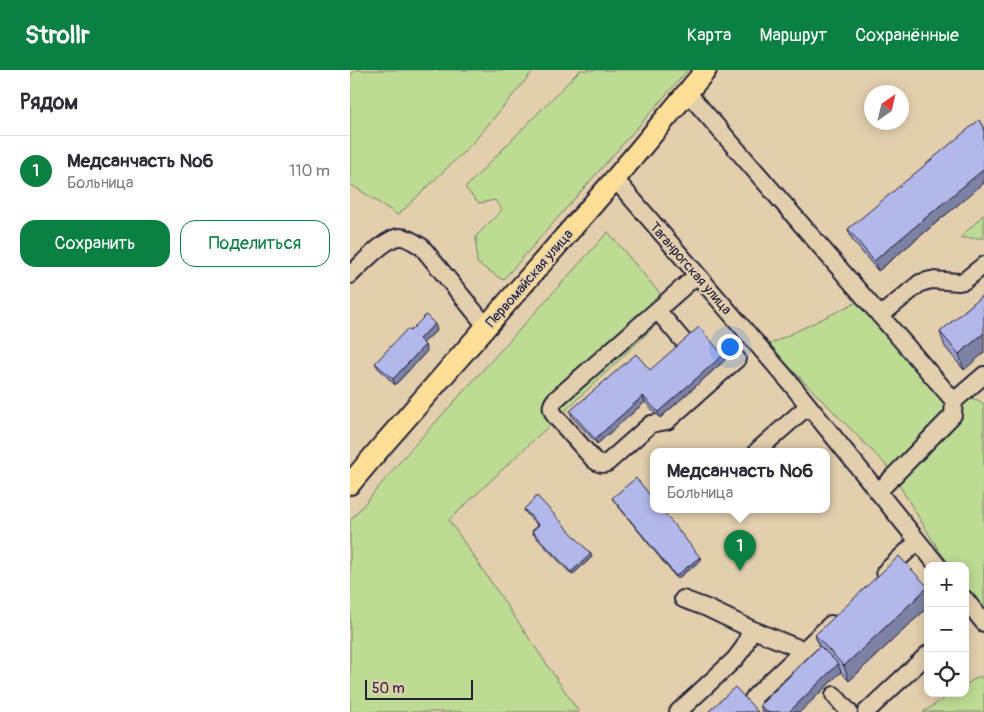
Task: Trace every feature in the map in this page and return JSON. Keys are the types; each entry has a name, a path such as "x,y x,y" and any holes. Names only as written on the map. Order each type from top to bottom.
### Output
{"main road":[{"name":"Первомайская улица","path":"350,484 615,179 706,70"}],"street":[{"path":"687,92 954,401"},
{"name":"Таганрогская улица","path":"615,179 787,379 935,562"},
{"path":"350,275 392,239 401,237 412,240 422,248 486,326"},
{"path":"880,316 920,283 931,280 964,281 984,265"},
{"path":"697,275 552,404 551,410 598,463 603,464 651,424 667,421 737,359"},
{"path":"657,310 684,342"},
{"path":"878,492 953,415 954,401 984,375"},
{"path":"760,448 808,406"},
{"path":"875,582 918,541"},
{"path":"683,599 803,650"},
{"path":"759,712 752,704 753,699 839,616"},
{"path":"678,712 734,659 744,647 752,629"},
{"path":"866,712 924,658"},
{"path":"834,695 849,712"}],"green space":[{"path":"356,70 534,70 472,144 398,215 350,184 350,76"},
{"path":"580,70 688,70 503,280 477,263 476,236 502,210 495,200 479,203 465,188"},
{"path":"984,214 984,238 960,238"},
{"path":"608,232 673,309 449,520 579,712 350,712 350,521 404,457"},
{"path":"857,302 944,392 978,400 984,404 984,609 969,590 969,562 948,562 888,467 768,345"},
{"path":"980,676 984,681 984,712 923,712 947,697 969,697 969,683"}],"building":[{"path":"979,120 984,127 984,169 874,261 848,229"},
{"path":"984,294 984,333 959,354 940,332"},
{"path":"426,315 435,324 419,339 425,345 393,379 375,363 407,329 410,331"},
{"path":"699,327 723,355 658,412 643,396 595,439 570,411 636,354 650,370"},
{"path":"636,478 650,495 650,513 664,513 700,557 676,576 612,498"},
{"path":"537,496 591,554 571,572 532,531 539,525 524,509"},
{"path":"899,556 924,583 924,591 844,666 815,635"},
{"path":"820,646 838,664 789,712 767,712 760,705"},
{"path":"735,687 758,712 708,712"}],"place":[{"name":"Медсанчасть №6","path":"740,571"}]}
